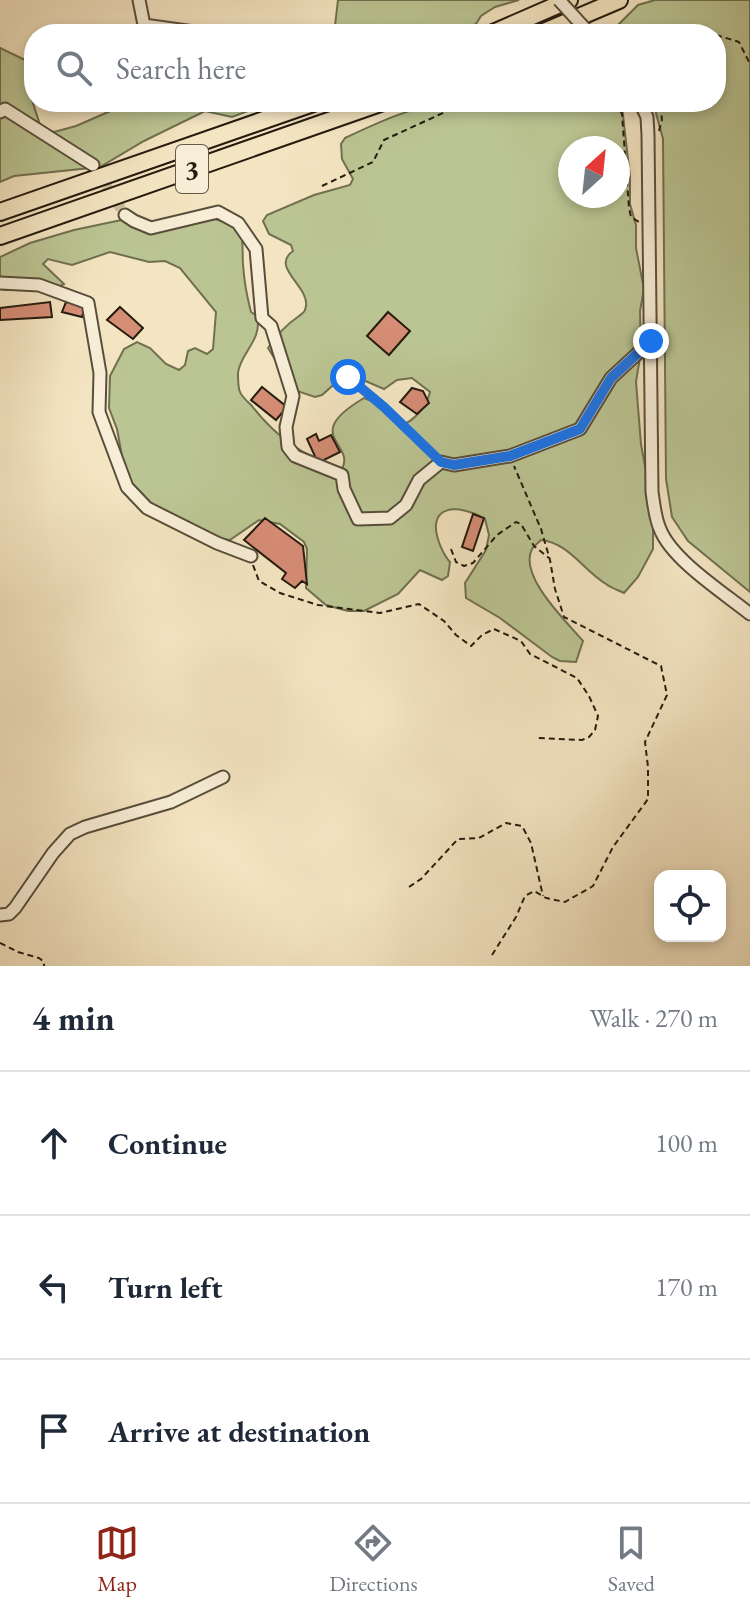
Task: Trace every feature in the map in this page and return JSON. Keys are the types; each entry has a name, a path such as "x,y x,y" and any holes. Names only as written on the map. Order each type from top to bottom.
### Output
{"highway":[{"path":"514,24 569,0"},
{"path":"563,24 619,0"},
{"name":"3","path":"0,212 287,112"},
{"name":"3","path":"0,236 354,112"}],"street":[{"path":"139,0 144,24"},
{"path":"559,0 581,24"},
{"path":"0,112 5,109 93,165"},
{"path":"645,112 650,230 652,492 660,531 687,564 750,614"},
{"path":"125,215 151,228 218,212 238,223 256,249 262,318 271,326 293,396 286,427 288,447 295,456 342,475 344,489 358,519 390,518 406,505 419,480 441,462 454,465 510,456 580,429 611,378 651,341"},
{"path":"0,283 39,285 88,303 100,373 99,412 127,487 147,508 217,543 251,556"},
{"path":"0,915 9,914 15,908 70,834 171,802 223,777"}],"path":[{"path":"726,38 739,42 750,64"},
{"path":"322,186 373,162 384,140 445,112"},
{"path":"621,112 631,217 650,230"},
{"path":"348,377 441,462"},
{"path":"492,955 525,896 534,891 565,902 593,886 613,847 648,799 645,742 667,695 661,666 564,617 541,529 510,456"},
{"path":"451,549 456,562 464,566 473,563 497,535 516,522 521,524 534,546 550,560"},
{"path":"251,556 259,581 280,593 318,605 380,613 419,604 444,621 471,646 494,629 521,641 530,654 577,678 598,716 595,730 582,740 538,738"},
{"path":"409,887 421,879 458,839 479,838 506,823 522,826 531,843 543,896"},
{"path":"0,943 39,958 44,966"}],"green space":[{"path":"338,0 519,0 495,7 481,16 476,24 335,24"},
{"path":"655,0 750,0 750,592 688,541 672,517 666,479 663,139 656,112 726,112 726,24 619,24 638,5"},
{"path":"0,48 24,60 24,112 36,112 41,128 54,132 108,112 203,112 100,167 14,176 0,182"},
{"path":"210,112 245,112 232,117"},
{"path":"407,112 623,112 625,136 558,136 558,208 630,208 630,204 636,225 636,248 644,289 636,382 641,444 653,511 653,549 638,577 624,593 610,587 560,546 541,540 532,549 532,572 538,585 583,641 576,662 552,657 500,618 466,598 465,583 486,550 489,535 485,519 475,514 455,509 446,511 436,521 440,545 450,562 448,576 442,580 420,570 398,594 364,611 348,611 326,605 306,588 307,549 304,542 280,524 259,520 230,540 222,539 159,510 140,495 129,482 109,408 110,376 124,349 137,342 179,370 185,365 188,351 195,348 207,354 213,349 216,312 180,268 165,261 149,262 110,252 72,265 48,259 43,264 64,284 58,287 0,288 0,257 30,243 74,230 126,219 171,229 206,216 227,223 240,230 247,294 258,325 238,373 240,392 292,445 342,469 344,460 333,430 345,411 364,398 379,404 401,425 419,412 430,392 412,378 397,380 384,389 354,376 340,379 322,395 315,397 294,390 268,348 282,330 304,312 306,306 302,291 286,264 287,257 293,251 291,245 269,234 263,221 267,215 314,195 350,185 353,179 342,159 341,144 345,138"}],"building":[{"path":"50,302 52,317 0,320 0,308"},
{"path":"66,302 85,307 82,317 62,312"},
{"path":"120,307 143,328 133,339 107,320"},
{"path":"388,312 410,331 389,355 367,336"},
{"path":"262,387 287,407 276,420 251,400"},
{"path":"412,388 423,391 429,403 417,414 400,402"},
{"path":"316,434 319,441 331,435 340,452 318,463 307,439"},
{"path":"473,514 484,518 473,551 462,547"},
{"path":"265,518 303,546 307,584 302,581 295,588 282,579 286,573 244,540"}],"tunnel":[{"path":"97,172 125,215"}],"route":[{"path":"348,377 441,462 454,465 510,456 580,429 611,378 651,341"}]}
